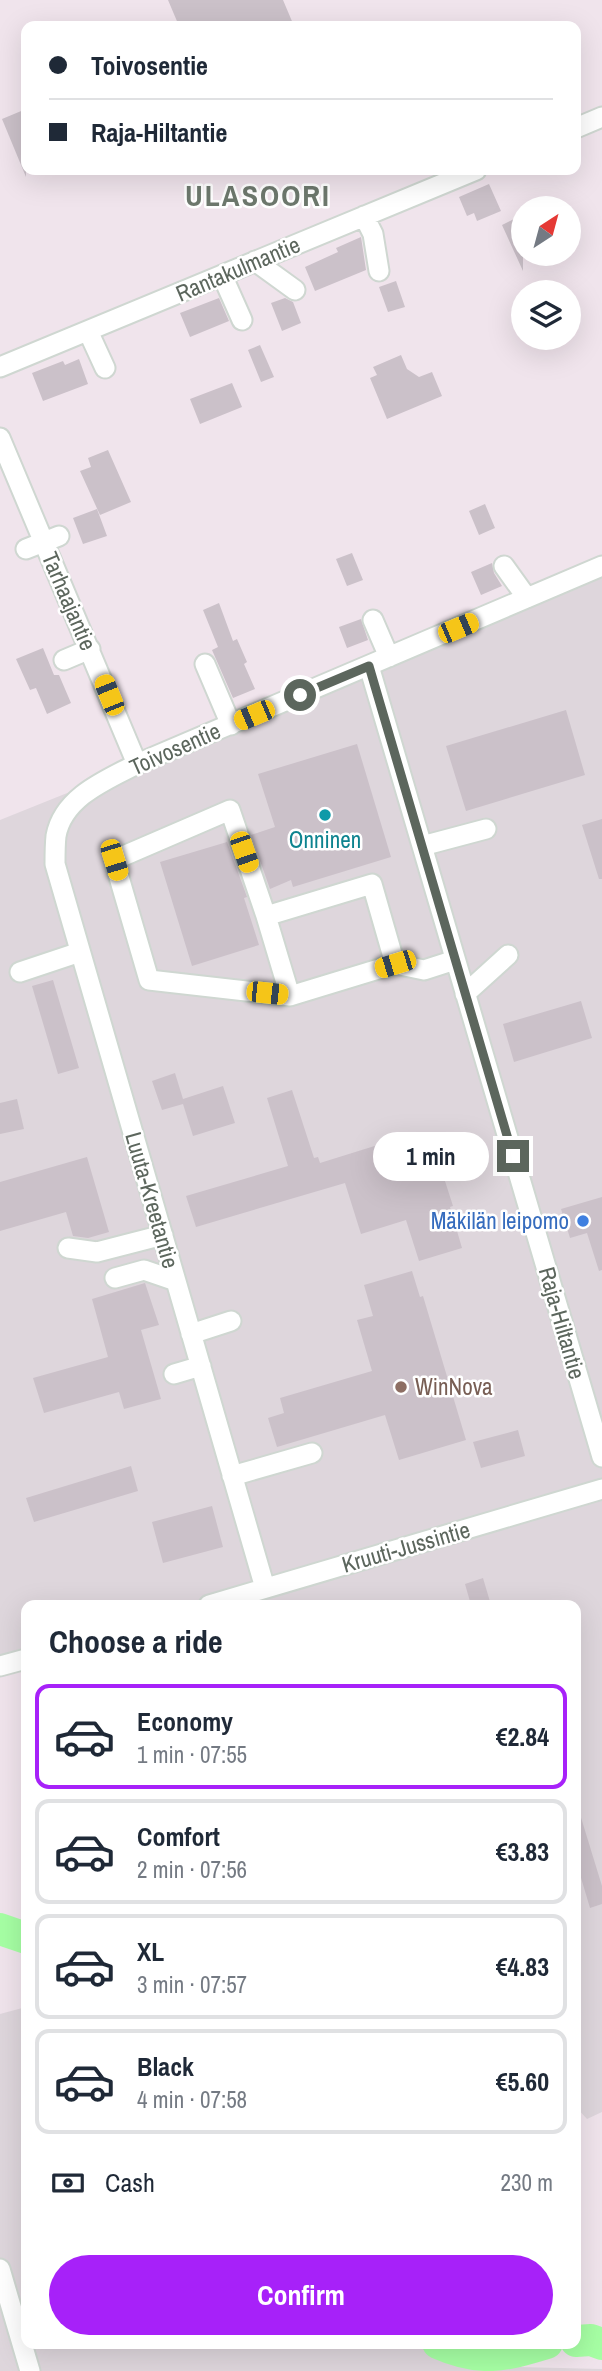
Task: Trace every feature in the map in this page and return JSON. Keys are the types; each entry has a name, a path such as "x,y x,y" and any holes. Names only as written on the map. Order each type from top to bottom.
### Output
{"street":[{"path":"581,126 602,117"},
{"name":"Rantakulmantie","path":"0,367 463,175"},
{"path":"364,216 373,234 379,271"},
{"path":"255,261 295,290"},
{"path":"222,275 242,320"},
{"path":"88,331 105,368"},
{"name":"Tarhaajantie","path":"0,440 137,764"},
{"path":"504,566 527,598"},
{"name":"Toivosentie","path":"66,812 89,789 137,764 602,566"},
{"path":"373,620 389,657"},
{"path":"64,660 90,649"},
{"path":"205,664 231,725"},
{"name":"Raja-Hiltantie","path":"369,666 602,1457"},
{"path":"290,996 230,810 114,860 149,980 290,996 395,964 424,970 455,960"},
{"name":"Luuta-Kreetantie","path":"66,812 56,834 55,864 265,1588"},
{"path":"422,846 486,828"},
{"path":"266,916 372,884 395,964"},
{"path":"20,972 80,952"},
{"path":"465,994 508,955"},
{"path":"68,1248 97,1252 163,1236"},
{"path":"116,1278 144,1270 176,1281"},
{"path":"191,1334 231,1321"},
{"path":"174,1374 201,1366"},
{"path":"232,1476 312,1453"},
{"name":"Kruuti-Jussintie","path":"225,1600 602,1489"},
{"path":"0,1666 21,1660"},
{"path":"0,2269 21,2340"},
{"path":"24,2349 30,2371"}],"shaded area":[{"path":"602,578 602,2112 587,2119 581,2112 581,1600 21,1600 21,1649 0,1655 0,820"},
{"path":"21,2008 21,2349 459,2349 483,2366 602,2371 0,2371 0,2014"}],"building":[{"path":"168,0 283,0 292,21 177,21"},
{"path":"21,111 21,165 2,119"},
{"path":"489,184 501,211 477,221 474,213 467,216 459,197"},
{"path":"511,220 511,245 502,225"},
{"path":"361,237 366,270 315,291 305,267 338,252 336,248"},
{"path":"396,281 405,307 388,312 379,287"},
{"path":"219,298 229,321 190,337 180,313"},
{"path":"285,298 293,302 301,323 282,331 271,303"},
{"path":"260,345 274,377 261,382 248,350"},
{"path":"401,355 407,369 419,377 432,372 442,396 387,419 370,378 377,375 373,367"},
{"path":"79,359 88,384 43,401 32,373 63,361 65,365"},
{"path":"232,383 242,407 200,424 190,399"},
{"path":"108,450 131,502 100,515 80,471 91,467 88,458"},
{"path":"485,504 495,528 479,535 469,511"},
{"path":"97,509 107,536 83,544 73,518"},
{"path":"352,553 363,580 347,586 336,559"},
{"path":"492,563 494,573 502,586 481,595 471,572"},
{"path":"219,603 233,641 237,639 247,662 244,664 255,689 233,698 212,650 218,647 203,610"},
{"path":"361,619 368,640 347,648 339,627"},
{"path":"43,648 54,675 59,675 71,703 47,714 36,688 30,690 16,659"},
{"path":"566,710 585,775 466,811 446,746"},
{"name":"Onninen","path":"357,744 391,857 293,887 291,880 270,889 251,835 275,827 258,774"},
{"path":"602,819 602,879 599,879 582,825"},
{"path":"227,842 247,897 244,898 259,945 192,966 160,862"},
{"path":"53,980 79,1068 58,1074 32,986"},
{"path":"581,1001 592,1038 514,1062 503,1024"},
{"path":"175,1073 183,1099 223,1086 235,1123 193,1136 183,1104 162,1110 152,1081"},
{"path":"292,1090 314,1158 318,1157 320,1163 381,1144 389,1168 436,1153 453,1206 450,1207 462,1248 419,1261 406,1220 361,1234 345,1183 196,1227 186,1196 288,1166 267,1098"},
{"path":"17,1099 24,1129 0,1134 0,1103"},
{"path":"87,1157 109,1232 88,1238 73,1236 66,1212 0,1231 0,1182"},
{"name":"Mäkilän leipomo","path":"602,1197 602,1270 599,1271 587,1233 570,1238 561,1209"},
{"path":"412,1271 420,1297 423,1296 466,1440 399,1460 385,1415 277,1447 268,1418 284,1413 280,1398 372,1371 357,1320 373,1316 364,1285"},
{"path":"145,1283 159,1325 141,1330 161,1399 124,1409 119,1392 44,1413 33,1378 108,1357 92,1299"},
{"path":"518,1430 525,1456 481,1468 473,1442"},
{"path":"131,1466 138,1491 34,1522 26,1498"},
{"path":"212,1506 223,1547 163,1563 152,1522"},
{"path":"483,1578 490,1600 470,1600 465,1584"},
{"path":"581,1818 602,1886 602,1904 590,1908 581,1878"}],"waterway":[{"path":"0,1929 21,1936"},
{"path":"581,2341 591,2340 602,2344"},
{"path":"453,2349 480,2355 505,2354 525,2349"}],"place":[{"name":"Onninen","path":"325,815"},
{"name":"Mäkilän leipomo","path":"583,1221"},
{"name":"WinNova","path":"401,1387"}],"district":[{"name":"ULASOORI","path":"258,196"}],"route":[{"path":"300,695 369,666 513,1156"}]}
